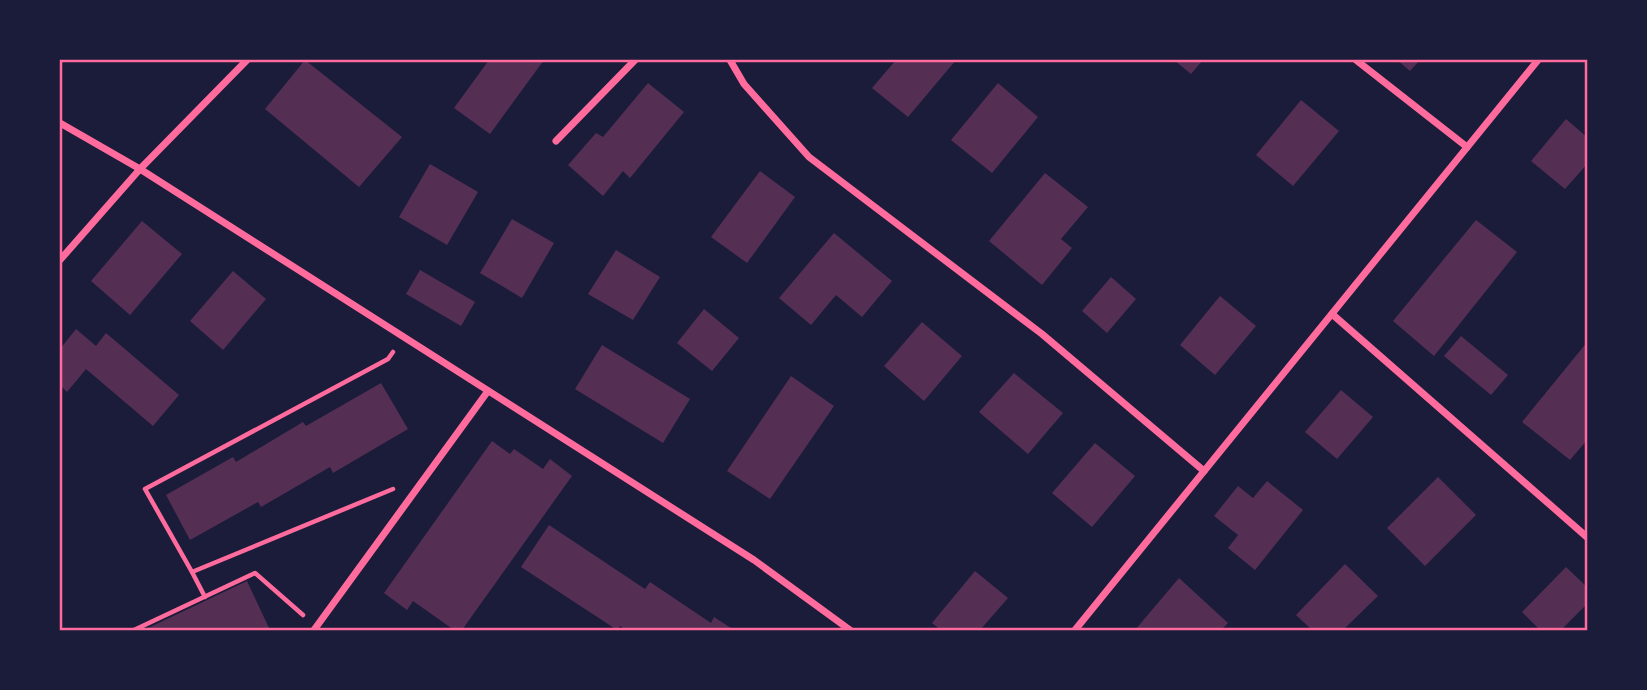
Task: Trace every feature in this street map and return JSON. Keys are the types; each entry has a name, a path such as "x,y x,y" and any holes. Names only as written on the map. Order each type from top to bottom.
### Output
{"street":[{"path":"60,260 141,169 247,60"},
{"path":"556,141 635,60"},
{"path":"730,60 744,84 810,157 1042,334 1204,471"},
{"path":"1356,60 1467,147"},
{"path":"1075,631 1538,60"},
{"path":"60,123 141,169 754,560 850,631"},
{"path":"1332,314 1587,538"},
{"path":"316,629 488,391"}],"path":[{"path":"205,597 145,489 388,359 405,337"},
{"path":"192,572 391,488 408,500"},
{"path":"134,631 255,573 316,629"}],"building":[{"path":"305,60 402,137 359,187 265,109"},
{"path":"489,60 544,60 490,134 454,108"},
{"path":"896,60 956,60 908,117 872,88"},
{"path":"1174,60 1203,60 1191,74"},
{"path":"1397,60 1420,60 1410,71"},
{"path":"648,83 684,112 630,178 623,171 603,196 568,165 596,133 603,137"},
{"path":"998,83 1038,117 992,173 951,140"},
{"path":"1301,100 1339,131 1293,186 1256,155"},
{"path":"1566,119 1588,138 1588,163 1565,189 1531,161"},
{"path":"430,164 478,192 447,245 399,217"},
{"path":"760,171 795,197 747,263 711,237"},
{"path":"1045,173 1088,207 1061,239 1072,248 1042,285 989,241"},
{"path":"512,219 554,243 522,298 480,273"},
{"path":"1476,220 1517,252 1434,356 1393,321"},
{"path":"142,221 182,254 130,315 91,281"},
{"path":"834,233 892,281 862,317 836,295 811,325 779,298"},
{"path":"616,250 660,277 633,320 588,294"},
{"path":"420,270 475,302 461,326 406,294"},
{"path":"233,271 266,299 223,350 190,321"},
{"path":"1111,277 1136,299 1107,333 1082,311"},
{"path":"1220,296 1256,326 1215,375 1180,345"},
{"path":"704,309 739,338 712,371 677,343"},
{"path":"922,322 962,356 924,401 884,366"},
{"path":"76,329 96,346 106,333 179,395 153,426 86,369 67,392 60,385 60,349"},
{"path":"1461,336 1508,375 1491,395 1444,356"},
{"path":"1588,341 1588,439 1570,460 1522,422"},
{"path":"602,345 690,399 663,443 575,389"},
{"path":"1014,373 1063,413 1028,454 979,412"},
{"path":"791,376 834,406 770,499 727,471"},
{"path":"381,383 408,429 333,473 330,467 261,507 258,502 190,540 166,495 233,457 236,462 303,422 306,426"},
{"path":"1341,390 1373,417 1337,459 1305,432"},
{"path":"492,441 510,454 514,449 543,469 550,459 572,476 462,630 454,630 413,601 407,610 384,593"},
{"path":"1095,443 1135,476 1092,527 1052,493"},
{"path":"1438,477 1476,515 1425,566 1387,528"},
{"path":"1267,481 1303,510 1255,570 1228,548 1238,535 1214,516 1238,486 1253,498"},
{"path":"549,525 645,589 650,582 711,623 714,617 734,630 627,630 620,626 617,630 521,567"},
{"path":"1345,564 1378,596 1343,630 1312,630 1296,615"},
{"path":"1566,567 1588,588 1588,603 1561,630 1540,630 1522,612"},
{"path":"975,571 1008,598 980,630 941,630 932,623"},
{"path":"1179,578 1228,623 1221,630 1135,630"},
{"path":"247,581 270,630 144,630 167,619"}]}
